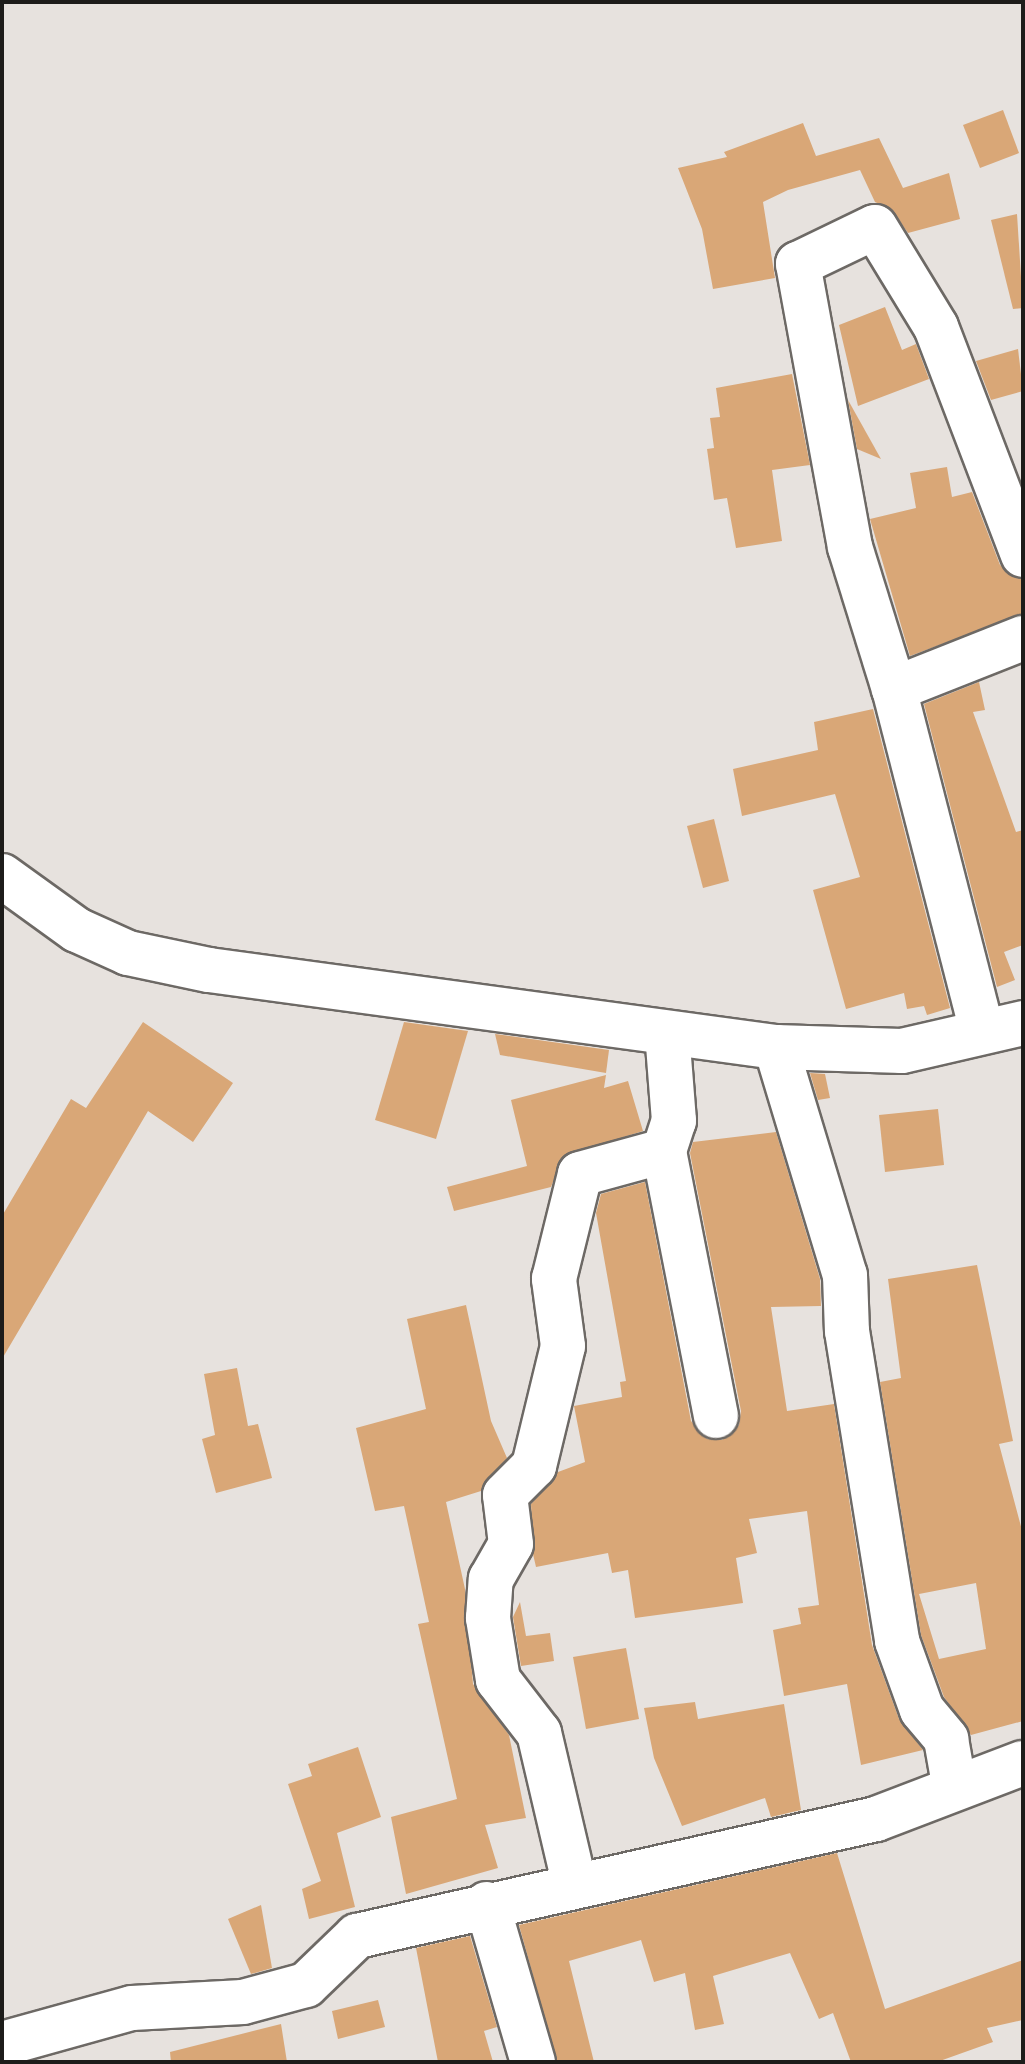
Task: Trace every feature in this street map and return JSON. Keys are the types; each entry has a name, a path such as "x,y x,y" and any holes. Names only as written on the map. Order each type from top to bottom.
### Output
{"street":[{"path":"2,876 77,930 128,953 776,1047 902,1051 1002,1025 850,547 798,264 875,227 936,327 1023,555"},
{"path":"894,689 1023,638"},
{"path":"667,1033 674,1121 664,1151 716,1416"},
{"path":"776,1047 845,1275 847,1331 897,1641 922,1710 946,1739 954,1784"},
{"path":"574,1882 539,1733 498,1680 488,1618 491,1579 511,1544 505,1495 534,1466 563,1346 554,1279 580,1174 664,1151"},
{"path":"2,2044 132,2008 243,2002 306,1985 357,1936 574,1882 876,1819 941,1800 954,1784 1023,1763"},
{"path":"487,1904 533,2062"}],"building":[{"path":"1003,110 1019,153 980,168 963,125"},
{"path":"803,123 816,156 879,138 903,188 949,173 960,219 908,233 892,210 875,202 860,170 788,190 763,202 775,278 713,289 702,229 678,168 727,157 724,152"},
{"path":"1017,214 1023,308 1013,309 991,220"},
{"path":"885,307 902,350 916,344 929,379 858,406 839,325"},
{"path":"1018,349 1023,391 991,400 976,361"},
{"path":"792,374 810,465 772,470 782,541 736,548 727,498 714,500 707,449 714,448 710,418 720,417 716,388"},
{"path":"848,400 881,459 857,449"},
{"path":"947,467 952,497 972,492 1000,565 1023,579 1023,614 910,656 870,519 916,508 910,473"},
{"path":"979,682 985,710 973,712 1016,832 1023,830 1023,945 1004,952 1015,980 997,987 924,704"},
{"path":"873,709 950,1008 927,1015 924,1006 907,1009 904,993 846,1009 813,890 860,877 835,794 742,816 733,769 818,750 814,722"},
{"path":"714,819 729,881 703,888 687,826"},
{"path":"143,1022 233,1083 193,1142 148,1111 2,1359 2,1216 71,1099 86,1108"},
{"path":"404,1022 468,1031 436,1139 375,1120"},
{"path":"495,1034 609,1050 606,1073 500,1055"},
{"path":"810,1073 825,1074 830,1098 818,1100"},
{"path":"606,1075 604,1088 628,1081 643,1131 563,1156 551,1187 454,1211 447,1187 527,1166 511,1100"},
{"path":"938,1109 944,1165 885,1172 879,1115"},
{"path":"776,1132 820,1279 821,1306 771,1307 787,1411 834,1404 872,1645 899,1719 923,1750 861,1765 847,1684 784,1696 773,1630 801,1624 798,1608 819,1605 807,1511 749,1519 757,1553 736,1558 743,1603 635,1618 628,1570 612,1573 608,1553 536,1567 533,1554 531,1504 558,1472 585,1462 574,1406 622,1397 620,1382 626,1381 596,1213 601,1194 645,1182 691,1421 707,1439 722,1440 739,1425 741,1411 690,1153 693,1142"},
{"path":"977,1265 1013,1441 999,1444 1023,1534 1023,1721 971,1735 944,1697 921,1635 880,1382 901,1378 888,1279","holes":["976,1583 986,1649 939,1659 919,1594"]},
{"path":"466,1305 491,1421 507,1458 481,1491 446,1502 465,1589 473,1684 509,1735 526,1818 485,1825 498,1868 406,1894 391,1817 457,1799 418,1624 429,1622 404,1506 375,1511 356,1428 426,1409 407,1319"},
{"path":"237,1368 248,1426 258,1424 272,1478 216,1493 202,1439 215,1435 204,1374"},
{"path":"520,1602 526,1636 550,1633 554,1661 521,1666 513,1617"},
{"path":"626,1648 639,1719 586,1729 573,1657"},
{"path":"695,1702 698,1719 784,1704 801,1810 771,1817 765,1798 682,1826 654,1758 644,1708"},
{"path":"358,1747 381,1817 337,1833 355,1907 309,1919 302,1889 321,1881 288,1784 312,1776 308,1764"},
{"path":"837,1853 885,2009 1023,1960 1023,2020 987,2028 993,2042 937,2062 851,2062 833,2013 819,2019 790,1953 713,1976 724,2024 695,2030 685,1973 654,1982 641,1940 569,1961 594,2062 557,2062 519,1925"},
{"path":"261,1905 272,1968 251,1974 228,1919"},
{"path":"470,1936 497,2027 484,2031 493,2062 438,2062 416,1948"},
{"path":"378,2000 385,2027 338,2039 332,2011"},
{"path":"281,2024 287,2062 171,2062 170,2052"}]}
